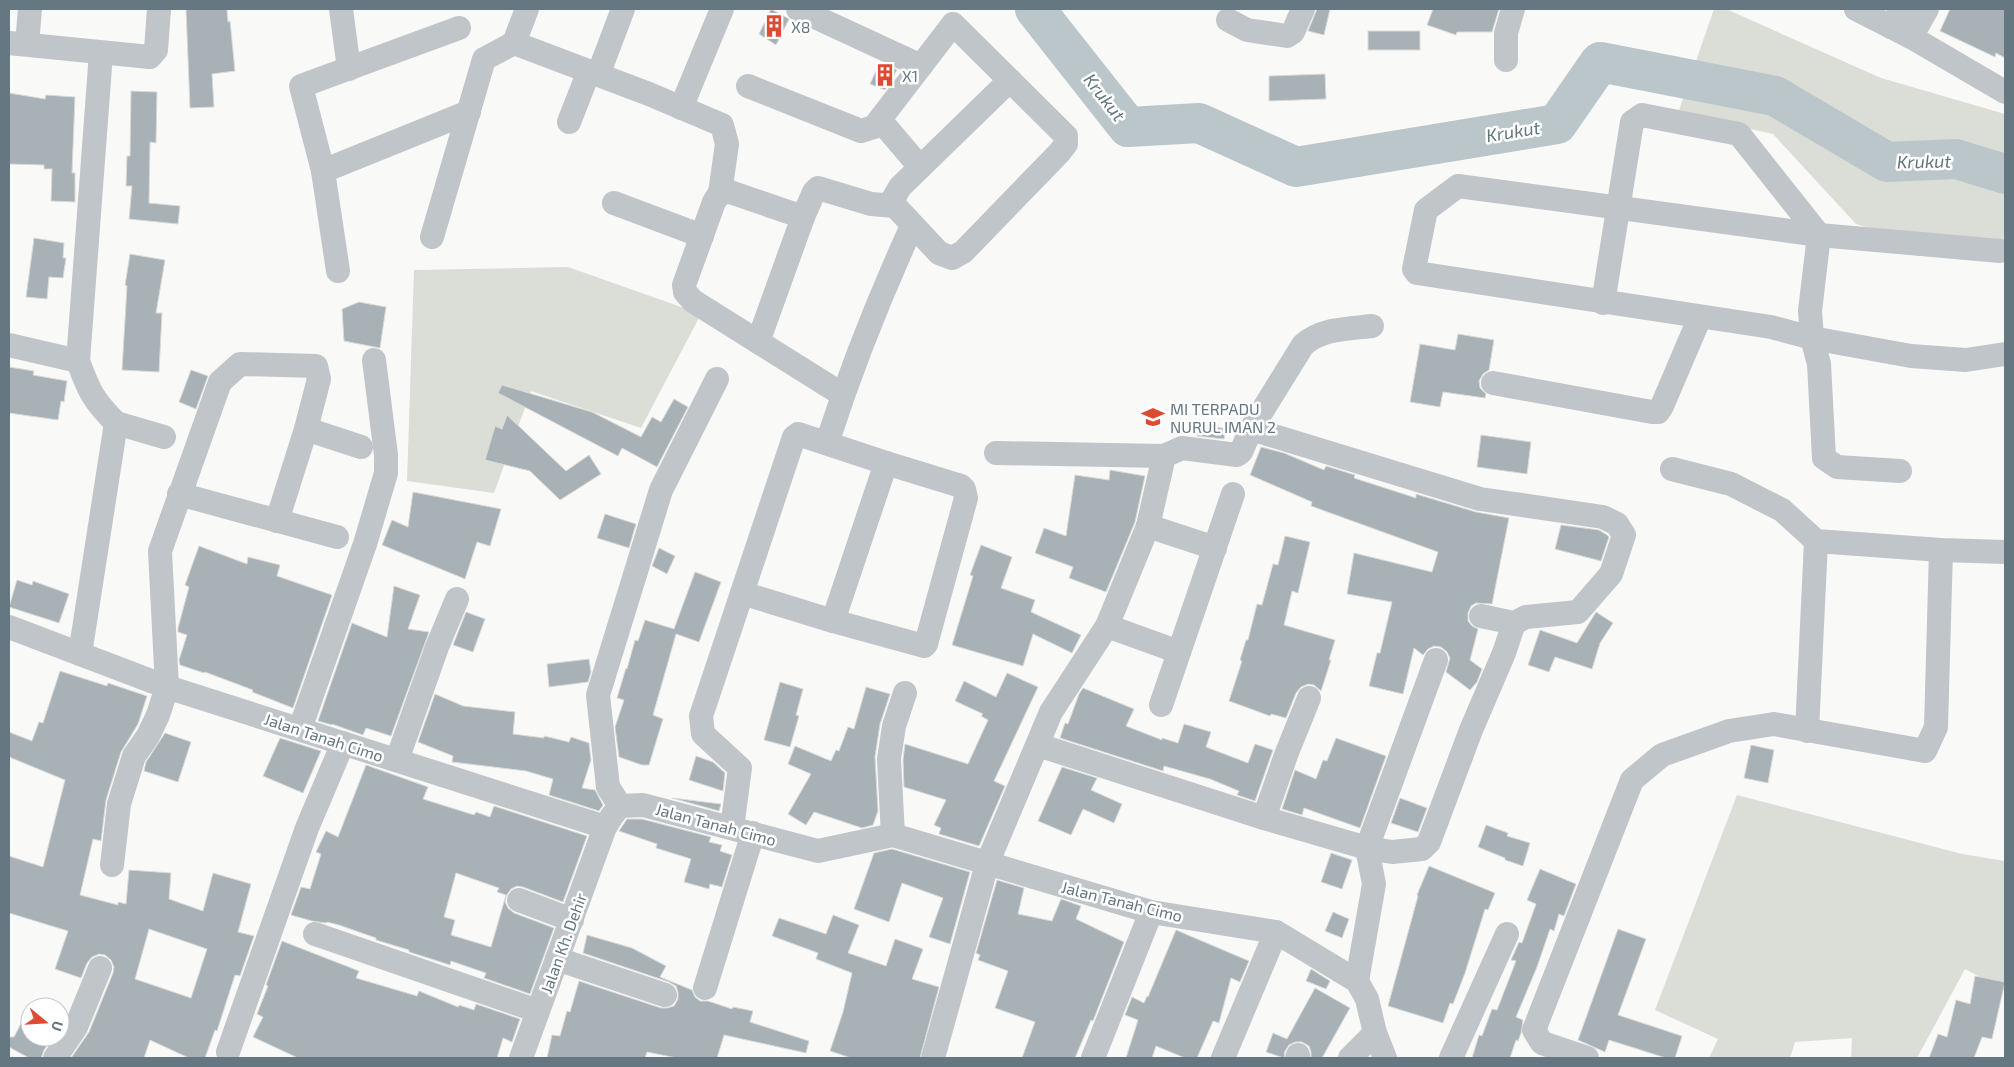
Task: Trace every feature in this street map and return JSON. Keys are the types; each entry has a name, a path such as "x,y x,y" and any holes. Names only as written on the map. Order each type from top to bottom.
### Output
{"street":[{"path":"30,9 18,44 146,57 154,54 158,9"},
{"path":"341,9 349,69"},
{"path":"432,237 484,59 514,43 527,9"},
{"path":"569,122 623,9"},
{"path":"681,108 722,9"},
{"path":"798,9 922,66"},
{"path":"1228,20 1247,30 1287,36 1294,32 1303,9"},
{"path":"1506,60 1506,33 1513,9"},
{"path":"1856,9 1901,24 2005,92"},
{"path":"1901,24 1927,9"},
{"path":"748,86 861,131 874,127 954,24 1010,80 1066,136 1066,144 964,252 952,258 940,253 912,226 895,206 893,199 900,186 1010,80"},
{"path":"338,271 323,171 301,86 459,28"},
{"path":"514,43 649,94 722,125 727,144 720,193 714,202 684,285 685,292 693,301 843,395"},
{"path":"101,53 78,360 97,404 116,424 164,437"},
{"path":"323,171 469,112"},
{"path":"1604,303 1632,122 1642,115 1739,134 1819,235 1810,311 1812,338 1819,364 1824,458 1837,467 1900,471"},
{"path":"880,120 920,167"},
{"path":"2000,251 1819,235 1458,186 1426,210 1414,269 1417,273 1771,327 1812,338 1912,356 1966,360 2005,354"},
{"path":"758,342 803,217 814,192 818,188 871,204 895,206"},
{"path":"720,193 730,192 803,217"},
{"path":"614,203 702,236"},
{"path":"827,443 843,395 892,271 912,226"},
{"path":"1493,383 1658,412 1700,317"},
{"path":"996,453 1164,456 1182,448 1238,454 1242,452 1251,429 1303,345 1311,337 1324,332 1372,326"},
{"path":"9,345 78,360"},
{"path":"300,729 360,560 386,473 386,455 374,360"},
{"path":"112,866 119,804 131,764 158,715 167,687 160,550 220,382 240,364 316,366 319,379 306,429 277,521"},
{"path":"606,828 620,806 608,787 598,695 661,490 717,379"},
{"path":"80,654 116,424"},
{"path":"306,429 361,447"},
{"path":"1251,429 1480,499 1602,517 1617,524 1624,535 1611,574 1578,612 1526,617 1514,623 1482,616"},
{"path":"705,988 743,830 740,768 703,734 701,716 742,593 794,437 796,434 803,434 886,463 961,486 966,492 966,498 926,644 921,645 833,621 742,593"},
{"path":"933,1058 987,864 1051,712 1107,626 1148,526 1164,456"},
{"path":"833,621 886,463"},
{"path":"1672,469 1732,484 1782,510 1816,541 1941,550 2005,552"},
{"path":"179,494 336,537"},
{"path":"1161,705 1233,494"},
{"path":"1148,526 1215,548"},
{"path":"1807,731 1816,541"},
{"path":"1587,1058 1542,1043 1534,1030 1632,780 1662,756 1729,731 1774,724 1925,751 1936,727 1941,550"},
{"path":"397,760 437,647 457,598"},
{"path":"1038,745 1264,818 1368,848 1392,852 1422,850 1428,842 1471,730 1504,653 1514,623"},
{"path":"1107,626 1179,652"},
{"name":"Jalan Tanah Cimo","path":"9,627 167,687 606,828"},
{"path":"1385,1058 1375,1033 1367,999 1357,981 1374,884 1368,848 1436,660"},
{"path":"893,835 889,759 894,726 904,692"},
{"path":"1264,818 1286,755 1309,698"},
{"path":"232,1056 307,828 343,743"},
{"name":"Jalan Tanah Cimo","path":"620,806 643,805 818,851 893,835 1151,912 1276,932 1357,981"},
{"name":"Jalan Kh. Dehir","path":"521,1058 606,828"},
{"path":"519,900 572,920"},
{"path":"1093,1058 1151,912"},
{"path":"1223,1058 1276,932"},
{"path":"315,934 538,1011"},
{"path":"1451,1058 1507,934"},
{"path":"557,959 666,995"},
{"path":"55,1058 76,1026 100,968"},
{"path":"1350,1058 1375,1033"}],"shaded area":[{"path":"1714,9 1726,9 1881,78 2005,114 2005,245 1899,236 1856,224 1773,134 1678,113"},
{"path":"568,267 701,314 641,428 531,391 494,493 407,481 414,270"},
{"path":"1737,795 1962,854 2005,861 2005,990 1965,969 1917,1058 1851,1058 1852,1038 1795,1042 1790,1058 1709,1058 1718,1039 1655,1010"}],"building":[{"path":"186,9 227,9 235,71 212,74 214,107 190,108"},
{"name":"X8","path":"771,9 789,19 776,45 759,34"},
{"path":"1317,9 1330,9 1324,35 1308,31"},
{"path":"1433,9 1499,9 1492,32 1457,32 1456,35 1427,25"},
{"path":"1950,9 2005,9 2005,58 1996,53 1995,57 1940,31"},
{"path":"1368,31 1420,31 1420,50 1368,50"},
{"name":"X1","path":"880,62 897,70 885,90 870,84"},
{"path":"1325,74 1326,99 1269,101 1269,76"},
{"path":"131,91 157,92 156,143 150,142 149,203 180,206 178,224 129,219 132,186 126,186 127,156 130,156"},
{"path":"9,93 45,99 46,95 75,97 72,173 75,173 75,202 51,201 52,169 44,169 44,165 9,164"},
{"path":"34,238 64,243 63,258 66,258 63,278 49,277 47,299 26,297"},
{"path":"130,254 165,260 156,313 162,313 159,372 122,370 127,286 125,285"},
{"path":"359,302 386,307 380,348 344,341 342,309"},
{"path":"1458,334 1494,340 1489,370 1483,374 1479,381 1480,388 1486,394 1485,398 1443,392 1440,407 1410,402 1420,344 1455,350"},
{"path":"9,367 34,371 33,375 67,381 64,402 61,401 58,420 9,413"},
{"path":"191,370 208,376 196,409 179,402"},
{"path":"502,385 592,412 641,437 652,417 661,422 674,399 688,407 657,467 622,448 618,456 498,393"},
{"path":"507,415 566,471 589,455 601,474 560,500 530,471 485,460 495,426 502,429"},
{"path":"1200,423 1226,429 1224,439 1197,436"},
{"path":"1481,435 1531,442 1527,474 1477,467"},
{"path":"1261,447 1284,453 1324,470 1326,466 1355,475 1354,478 1416,498 1416,494 1476,512 1509,518 1492,604 1476,603 1471,606 1468,613 1468,621 1478,629 1470,660 1482,669 1477,682 1470,690 1446,672 1450,658 1441,647 1434,646 1423,655 1414,648 1403,694 1369,686 1377,653 1380,653 1392,602 1347,594 1354,553 1432,572 1438,552 1311,506 1312,502 1250,475"},
{"path":"1110,470 1145,476 1135,522 1106,592 1069,578 1073,567 1035,553 1044,528 1066,536 1075,475 1109,480"},
{"path":"413,492 501,509 490,546 477,542 465,579 382,545 392,520 408,527"},
{"path":"605,514 636,524 629,548 597,538"},
{"path":"1561,525 1599,530 1607,535 1609,537 1601,561 1555,549"},
{"path":"1285,536 1310,542 1298,593 1292,591 1284,625 1335,640 1321,691 1314,685 1308,684 1301,687 1296,693 1286,718 1271,714 1270,716 1229,701 1257,604 1262,605 1273,564 1278,565"},
{"path":"981,545 1012,557 1001,588 1035,600 1031,612 1081,635 1072,653 1033,634 1023,666 952,645 973,576 970,575"},
{"path":"199,546 247,564 248,557 280,565 277,576 332,595 293,708 252,692 253,690 180,665 179,660 187,635 178,632 178,628 189,587 185,585"},
{"path":"659,548 675,556 667,574 652,566"},
{"path":"695,572 721,582 699,642 676,634 653,715 663,719 649,765 642,765 619,757 615,727 624,700 617,698 635,640 638,641 645,620 674,629"},
{"path":"17,580 32,585 33,581 69,594 59,623 9,607"},
{"path":"394,586 420,595 408,629 429,632 391,736 366,728 363,735 318,721 352,623 387,637"},
{"path":"466,612 485,619 473,652 453,645"},
{"path":"1596,612 1613,623 1600,643 1592,669 1555,657 1549,672 1528,665 1540,630 1577,643"},
{"path":"589,659 591,672 588,682 549,687 547,664"},
{"path":"60,671 107,686 108,683 147,696 138,724 121,752 106,800 101,841 93,839 80,895 118,905 118,902 126,904 129,870 171,873 169,899 203,911 213,873 251,884 238,932 254,936 240,976 235,975 217,1031 215,1030 205,1058 189,1058 150,1040 144,1058 71,1058 89,1032 114,967 111,960 105,955 99,954 92,957 87,963 81,978 55,969 68,931 9,913 9,856 43,867 65,780 9,757 9,732 32,741 39,722 43,723","holes":["149,929 207,949 191,998 135,979"]},
{"path":"1007,673 1038,687 994,781 1005,786 979,846 939,834 941,828 934,825 946,800 904,787 903,760 905,744 968,764 988,720 981,716 983,714 955,701 964,681 996,697"},
{"path":"780,682 803,689 796,715 799,716 790,747 764,740"},
{"path":"866,687 890,694 880,724 875,757 878,811 873,825 862,828 814,812 806,825 788,814 811,774 788,764 795,746 831,761 836,750 839,751 848,727 854,729"},
{"path":"1083,688 1134,709 1126,726 1162,740 1162,738 1178,743 1184,724 1211,732 1206,747 1248,763 1255,744 1273,750 1255,801 1237,795 1239,791 1210,779 1164,766 1163,771 1060,738 1065,723 1068,724"},
{"path":"435,694 463,706 515,712 513,734 544,738 544,736 569,742 571,737 589,743 591,760 582,788 595,790 603,805 599,811 549,795 553,779 526,771 452,762 453,756 418,742"},
{"path":"165,733 191,742 178,782 144,771 146,762"},
{"path":"280,738 321,751 303,793 263,776"},
{"path":"1336,738 1386,756 1360,828 1304,808 1302,815 1282,809 1295,770 1316,779 1323,760 1327,761"},
{"path":"1751,745 1774,750 1768,783 1744,778"},
{"path":"696,756 713,762 725,773 723,791 689,780"},
{"path":"366,765 428,787 423,799 474,815 476,812 490,817 494,806 587,836 563,902 517,886 511,889 506,896 505,902 514,913 554,928 530,994 484,978 486,973 451,961 450,965 409,952 409,950 376,940 376,938 339,925 312,921 291,915 301,887 310,889 321,854 316,852 326,831 338,837","holes":["456,873 499,888 497,892 506,895 491,947 451,935 455,920 444,917"]},
{"path":"1062,767 1097,778 1091,790 1122,804 1114,823 1083,809 1071,835 1038,821"},
{"path":"672,798 721,804 719,811"},
{"path":"1400,798 1427,808 1418,832 1391,823"},
{"path":"627,819 642,819 711,837 709,842 722,845 720,851 732,855 722,887 710,884 709,889 684,882 691,859 656,848 657,844 619,831"},
{"path":"1486,825 1508,833 1507,836 1530,843 1523,866 1478,847"},
{"path":"892,849 970,872 950,944 929,937 943,898 902,883 889,922 854,909 874,853"},
{"path":"1331,853 1352,860 1342,889 1321,882"},
{"path":"1429,866 1495,893 1488,910 1485,909 1465,973 1453,1004 1450,1003 1443,1023 1388,1006 1417,895"},
{"path":"1540,869 1576,884 1564,916 1559,914 1554,931 1550,929 1537,967 1516,1017 1523,1020 1521,1033 1518,1041 1516,1040 1510,1058 1472,1058 1479,1035 1482,1036 1492,1009 1497,1010 1516,961 1511,960 1519,942 1522,943 1536,904 1527,900"},
{"path":"997,880 1024,888 1018,914 1052,921 1061,899 1081,906 1076,919 1124,942 1093,1021 1091,1020 1075,1058 1022,1058 1035,1022 995,1008 1008,971 978,960 980,955 976,953"},
{"path":"1333,912 1349,919 1342,938 1325,931"},
{"path":"833,915 859,925 848,953 886,966 895,939 923,949 912,979 939,987 920,1058 851,1058 830,1051 843,1012 852,973 816,959 818,953 772,936 779,918 826,934"},
{"path":"1618,929 1646,939 1618,1015 1682,1036 1675,1058 1666,1058 1609,1040 1605,1052 1578,1040"},
{"path":"1176,930 1249,961 1240,982 1231,978 1219,1023 1213,1021 1197,1058 1185,1058 1156,1046 1152,1058 1126,1058 1138,1020 1125,1015 1132,997 1144,1003 1148,997"},
{"path":"587,935 632,948 666,966 660,977 692,990 695,997 700,1001 708,1001 732,1009 733,1007 753,1011 750,1022 809,1041 806,1053 724,1035 717,1058 677,1058 647,1052 645,1058 547,1058 552,1035 560,1036 567,1011 570,1012 579,981 661,1008 674,1006 678,999 676,986 669,982 583,953"},
{"path":"282,941 359,971 356,978 417,996 419,991 458,1007 459,1005 474,1010 476,1004 520,1019 512,1042 503,1038 497,1058 298,1058 253,1037 263,1017 257,1014"},
{"path":"1311,969 1330,981 1326,989 1306,981"},
{"path":"1975,976 2005,982 1992,1039 1982,1037 1974,1058 1929,1058 1938,1034 1947,1037 1956,1000 1970,1004"},
{"path":"1315,988 1350,1008 1322,1058 1311,1058 1309,1046 1302,1042 1295,1042 1289,1045 1285,1051 1284,1058 1266,1052 1273,1033 1287,1039"},
{"path":"20,1025 20,1047 46,1047 41,1058 29,1058 9,1047 9,1037 14,1037"}],"waterway":[{"name":"Krukut","path":"1035,9 1128,127 1199,123 1296,167 1557,124 1600,62 1775,96 1887,162 1956,159 2005,174"}],"place":[{"name":"X8","path":"774,26"},
{"name":"X1","path":"885,75"},
{"name":"MI TERPADU NURUL IMAN 2","path":"1153,417"}]}
